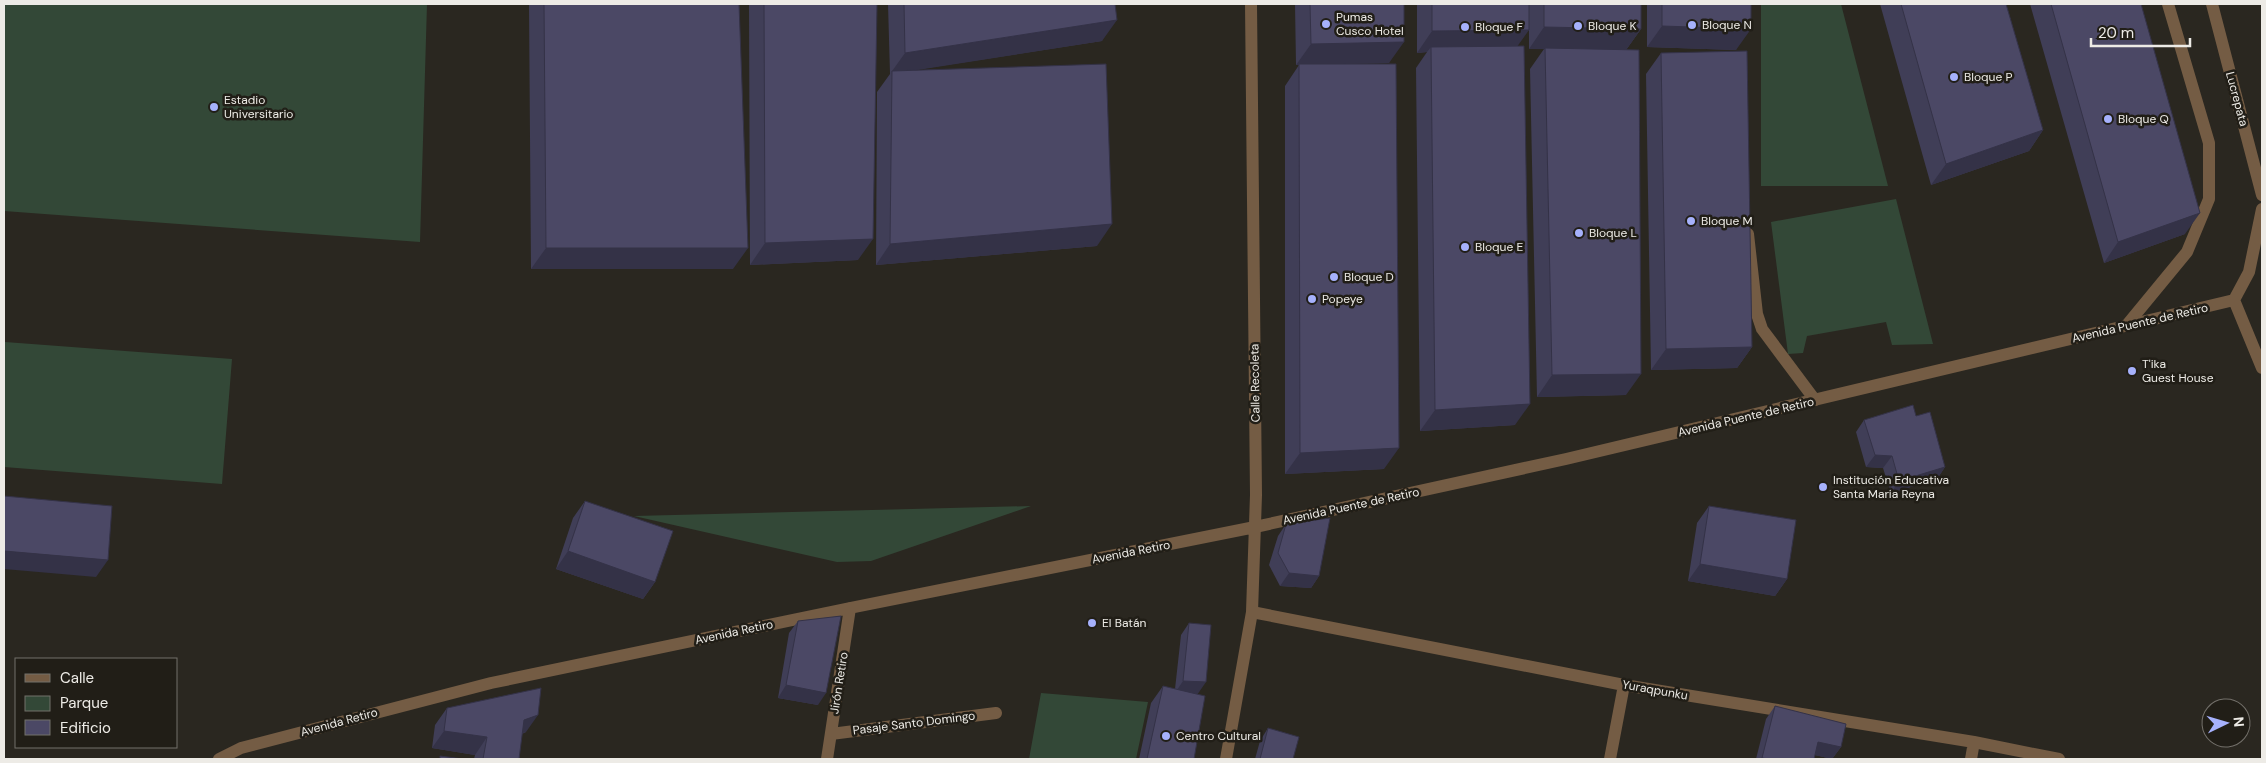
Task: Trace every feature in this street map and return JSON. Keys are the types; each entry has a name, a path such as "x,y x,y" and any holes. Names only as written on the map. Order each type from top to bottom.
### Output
{"street":[{"name":"Calle Recoleta","path":"1226,759 1252,612 1255,527 1251,4"},
{"path":"2126,326 2187,252 2209,199 2209,143 2168,4"},
{"name":"Lucrepata","path":"2212,4 2262,194"},
{"path":"2262,209 2249,272 2234,300 2262,368"},
{"path":"1747,223 1757,314 1762,329 1815,400"},
{"name":"Avenida Puente de Retiro","path":"1255,527 1566,459 2234,300"},
{"name":"Avenida Retiro","path":"219,759 241,748 491,683 850,608 1255,527"},
{"name":"Jirón Retiro","path":"827,759 850,608"},
{"name":"Yuraqpunku","path":"1252,612 1624,685 1974,742 2059,759"},
{"path":"1610,759 1624,685"},
{"name":"Pasaje Santo Domingo","path":"831,734 996,713"},
{"path":"1971,759 1974,742"}],"green space":[{"name":"Estadio Universitario","path":"4,4 427,4 420,242 4,211"},
{"path":"1761,4 1841,4 1888,186 1761,186"},
{"path":"1896,199 1933,344 1892,345 1886,322 1807,336 1803,353 1788,354 1771,222"},
{"path":"5,342 232,359 222,484 4,467"},
{"path":"1031,506 871,561 837,562 634,516"},
{"path":"1041,693 1148,702 1136,759 1029,759"}],"building":[{"path":"544,4 739,4 748,248 546,248"},
{"path":"764,4 877,4 873,239 765,243"},
{"path":"904,4 1115,4 1117,20 905,53"},
{"path":"1310,4 1404,4 1404,42 1311,44"},
{"path":"1432,4 1529,4 1529,30 1432,31"},
{"path":"1544,4 1641,4 1641,29 1544,27"},
{"path":"1662,4 1751,4 1751,29 1662,26"},
{"name":"Bloque P","path":"1901,4 2006,4 2043,130 1946,164"},
{"name":"Bloque Q","path":"2051,4 2141,4 2200,213 2118,242"},
{"name":"Bloque E","path":"1524,46 1530,404 1435,410 1431,47"},
{"name":"Bloque L","path":"1545,48 1639,50 1641,374 1552,375"},
{"name":"Bloque M","path":"1747,51 1752,347 1666,349 1661,53"},
{"path":"1106,64 1112,224 890,244 892,71"},
{"name":"Bloque D","path":"1299,64 1396,64 1399,448 1300,453"},
{"path":"1913,405 1916,416 1930,412 1945,467 1899,481 1892,456 1875,455 1864,420"},
{"path":"4,496 112,506 108,560 4,551"},
{"path":"585,501 673,531 655,582 568,551"},
{"path":"1709,506 1796,520 1787,579 1700,564"},
{"path":"1330,518 1319,576 1289,573 1278,553 1286,524"},
{"path":"841,616 826,693 786,685 798,621"},
{"path":"1189,623 1211,625 1206,682 1183,681"},
{"path":"1163,686 1205,696 1194,759 1147,759"},
{"path":"541,688 538,715 524,720 519,759 483,759 487,737 444,731 447,708"},
{"path":"1775,706 1846,724 1841,747 1818,742 1814,759 1762,758"},
{"path":"1268,728 1299,737 1293,759 1260,759"},
{"path":"440,756 463,759 440,759"}],"place":[{"name":"Pumas Cusco Hotel","path":"1326,24"},
{"name":"Bloque N","path":"1692,25"},
{"name":"Bloque K","path":"1578,26"},
{"name":"Bloque F","path":"1465,27"},
{"name":"Bloque P","path":"1954,77"},
{"name":"Estadio Universitario","path":"214,107"},
{"name":"Bloque Q","path":"2108,119"},
{"name":"Bloque M","path":"1691,221"},
{"name":"Bloque L","path":"1579,233"},
{"name":"Bloque E","path":"1465,247"},
{"name":"Bloque D","path":"1334,277"},
{"name":"Popeye","path":"1312,299"},
{"name":"T'ika Guest House","path":"2132,371"},
{"name":"Institución Educativa Santa Maria Reyna","path":"1823,487"},
{"name":"El Batán","path":"1092,623"},
{"name":"Centro Cultural","path":"1166,736"}]}
